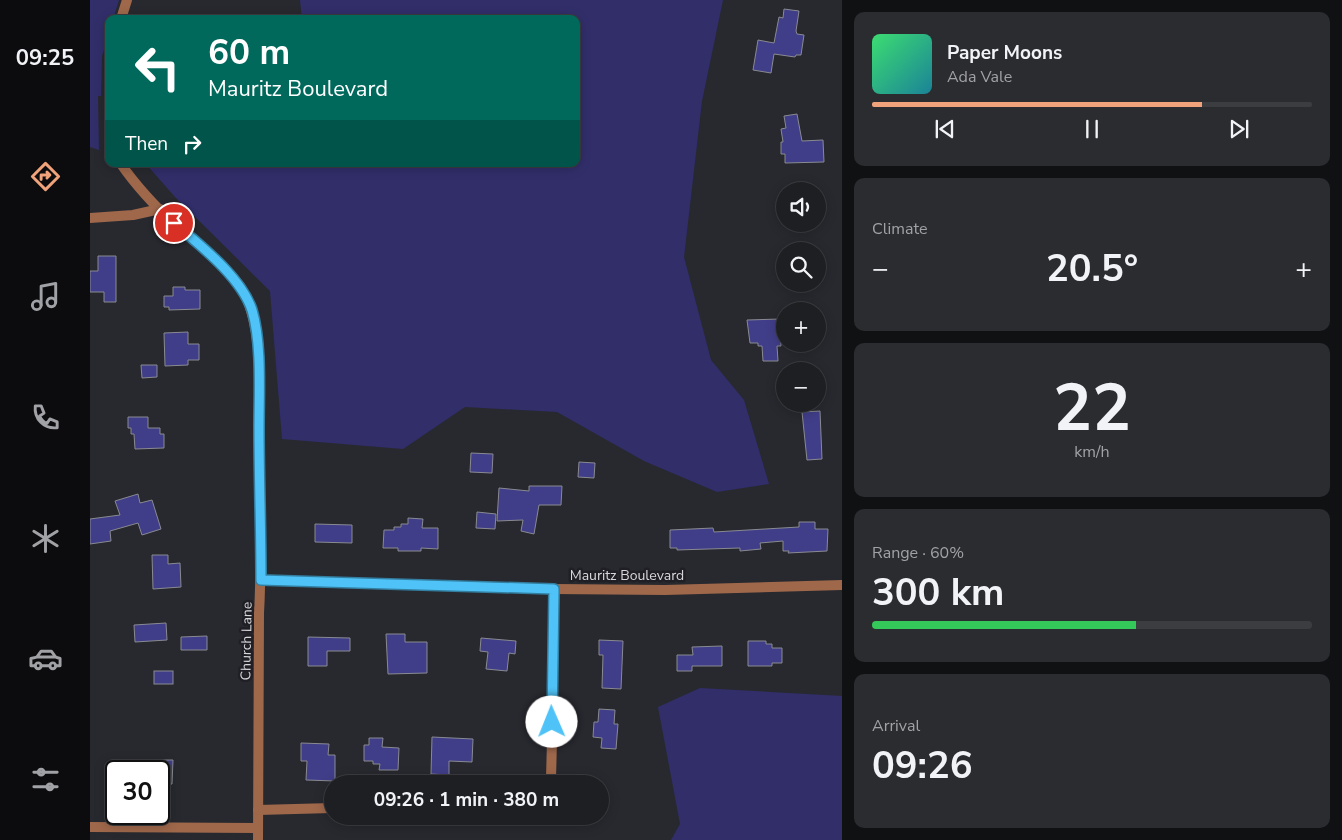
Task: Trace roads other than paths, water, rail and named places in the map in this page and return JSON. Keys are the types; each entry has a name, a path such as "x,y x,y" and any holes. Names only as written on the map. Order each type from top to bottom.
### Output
{"street":[{"path":"122,15 127,0"},
{"name":"Church Lane","path":"124,167 160,209 206,251 239,286 252,310 260,398 261,580 259,613 258,840"},
{"path":"90,218 133,215 160,209"},
{"name":"Mauritz Boulevard","path":"261,580 554,589 665,590 842,585"},
{"path":"552,775 553,736 551,708 554,589"},
{"path":"258,810 324,808"},
{"path":"90,827 257,828"}]}
